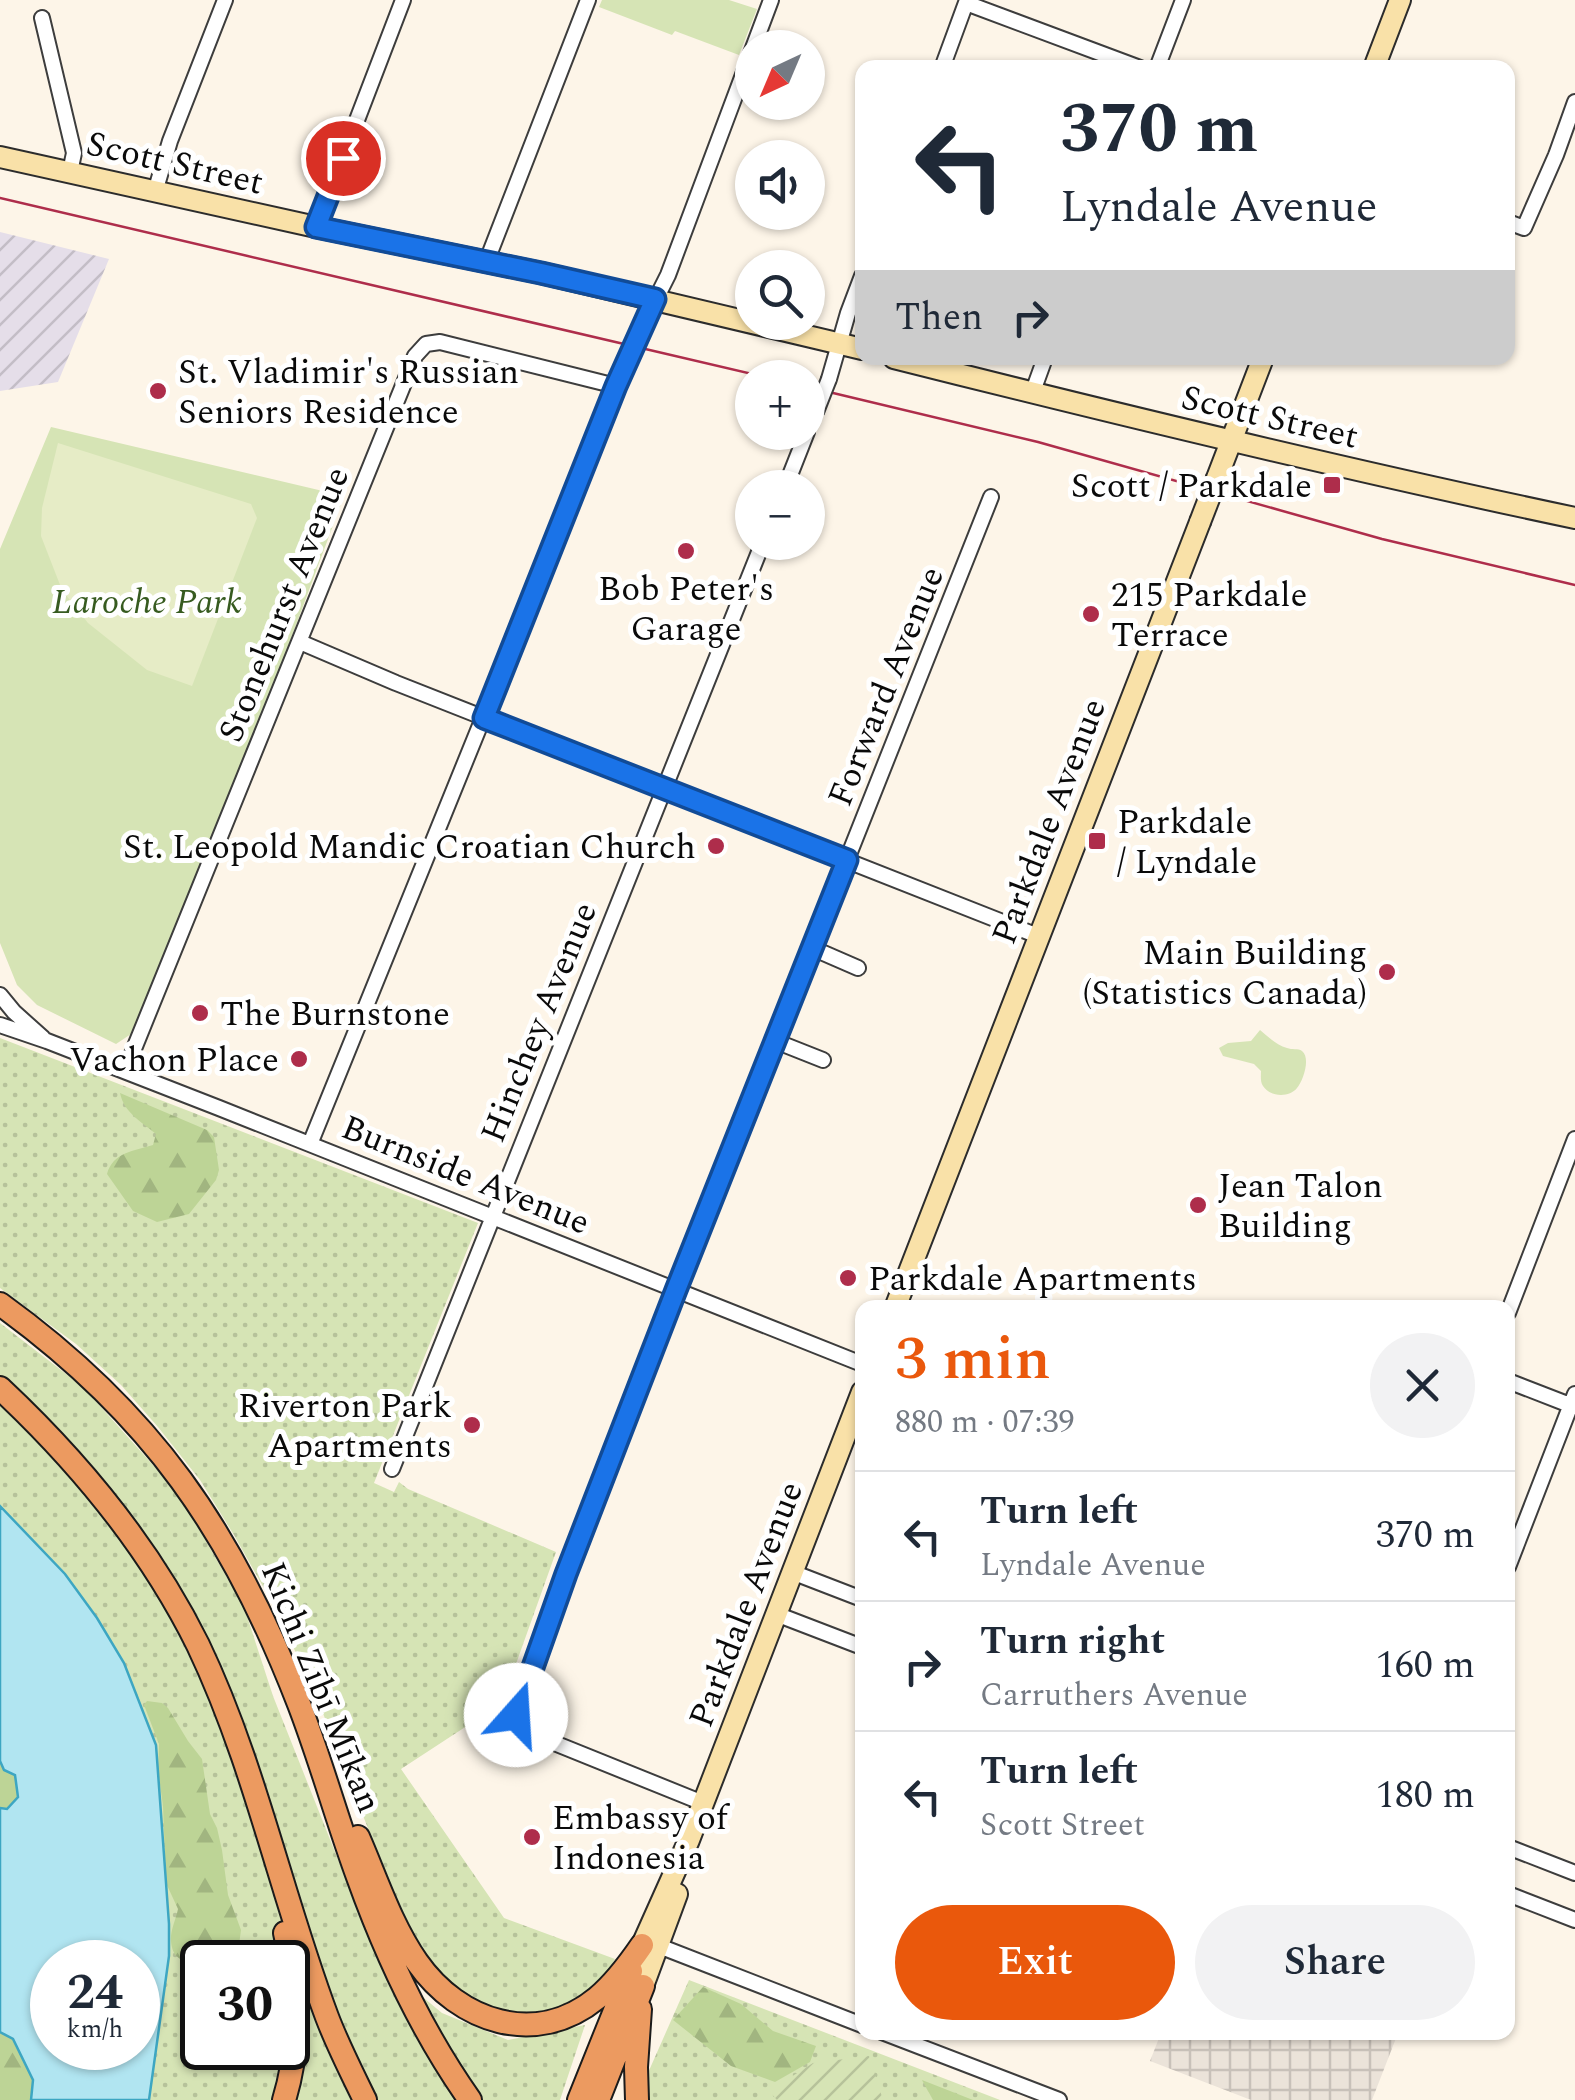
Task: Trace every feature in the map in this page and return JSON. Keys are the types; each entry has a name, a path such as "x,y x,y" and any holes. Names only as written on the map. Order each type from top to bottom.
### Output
{"highway":[{"name":"Kichi Zībī Mīkan","path":"0,1304 96,1381 147,1435 217,1531 241,1574 299,1704 358,1880 389,1955 413,2005 470,2100"},
{"path":"0,1388 99,1493 154,1568 198,1646 241,1754 317,1990 365,2100"},
{"path":"299,1704 402,1936 434,1984 454,2001 501,2022 525,2025 565,2016 608,1989 650,1945"},
{"path":"241,1754 294,1985 293,2061 284,2100"},
{"path":"579,2100 650,1945"},
{"path":"598,2100 643,1986"},
{"path":"637,2100 638,2023 643,1986"}],"main road":[{"path":"1377,60 1400,0"},
{"name":"Scott Street","path":"0,156 541,273 855,347"},
{"name":"Scott Street","path":"921,365 1230,441 1575,518"},
{"name":"Parkdale Avenue","path":"898,1300 1260,365"},
{"name":"Parkdale Avenue","path":"643,1986 650,1945 855,1410"}],"street":[{"path":"155,192 170,142 225,0"},
{"path":"316,227 403,0"},
{"path":"486,263 588,0"},
{"path":"310,1144 616,386 668,276 771,0"},
{"path":"1159,60 1183,0"},
{"path":"945,60 967,1 1119,60"},
{"path":"42,18 74,153 70,172"},
{"path":"1515,225 1524,228 1575,102"},
{"path":"825,389 855,294"},
{"name":"Stonehurst Avenue","path":"126,1072 420,349 433,341 444,342 616,386"},
{"path":"1032,394 1042,365"},
{"name":"Forward Avenue","path":"703,1803 528,1732 516,1722 518,1707 676,1290 992,498"},
{"name":"Hinchey Avenue","path":"392,1469 756,560"},
{"path":"300,642 1038,936"},
{"path":"812,948 858,968"},
{"name":"Burnside Avenue","path":"0,995 48,1041"},
{"name":"Burnside Avenue","path":"0,1025 855,1361"},
{"path":"775,1040 823,1060"},
{"path":"1513,1300 1575,1138"},
{"path":"1515,1383 1574,1402 1515,1550"},
{"path":"792,1572 855,1596"},
{"path":"776,1614 855,1644"},
{"path":"1515,1850 1575,1873"},
{"path":"1515,1897 1575,1920"},
{"path":"650,1945 855,2022"},
{"path":"903,2040 1059,2100"}],"shaded area":[{"path":"0,232 109,259 58,382 0,391"},
{"path":"1158,2040 1395,2040 1372,2100 1251,2100 1150,2061"}],"green space":[{"path":"602,0 729,0 757,9 749,30 735,30 735,54 599,7"},
{"name":"Laroche Park","path":"51,427 344,496 250,749 131,1034 116,1044 37,1005 17,985 0,943 0,549"},
{"path":"58,443 251,504 257,518 192,686 147,670 88,623 62,590 41,536 42,508"},
{"path":"1260,1030 1280,1045 1305,1054 1302,1080 1289,1093 1280,1095 1266,1090 1261,1071 1254,1064 1223,1056 1219,1048 1251,1041"},
{"path":"0,1038 478,1223 374,1483 394,1492 399,1482 556,1552 502,1703 401,1769 504,1918 615,1959 600,1984 576,2001 537,2014 497,2011 460,1994 431,1965 398,1905 317,1698 275,1608 200,1480 121,1385 76,1344 0,1288"},
{"path":"120,1093 207,1130 214,1137 219,1170 216,1180 189,1214 157,1222 133,1211 107,1174 119,1157 153,1145 156,1134 129,1112"},
{"path":"0,1323 83,1387 179,1494 244,1607 273,1696 378,1960 442,2013 508,2040 585,2025 560,2100 149,2100 153,2070 160,2070 160,2021 169,1956 165,1886 65,1574 0,1506"},
{"path":"147,1701 168,1708 202,1759 228,1895 241,1930 240,1940 180,1940 180,1959 171,1941 178,1909 166,1883 159,1744 144,1705"},
{"path":"0,1761 4,1770 15,1775 18,1798 7,1810 0,1808"},
{"path":"689,1980 1000,2100 636,2100"},
{"path":"703,1987 741,2004 773,2031 816,2046 810,2062 775,2082 731,2066 673,2020"},
{"path":"0,2032 13,2039 33,2080 31,2100 0,2100"},
{"path":"869,2056 883,2100 777,2100 769,2091 813,2063"},
{"path":"922,2080 973,2100 933,2100"}],"water":[{"path":"0,1506 65,1574 124,1663 156,1745 169,1924 160,2021 160,1940 30,1940 30,2070 153,2070 149,2100 31,2100 33,2080 13,2039 0,2032 0,1808 7,1809 18,1797 15,1775 4,1770 0,1761"}],"tram line":[{"path":"0,198 735,370"},
{"path":"825,391 1038,442 1382,539 1575,585"}],"place":[{"name":"St. Vladimir's Russian Seniors Residence","path":"158,391"},
{"name":"Scott / Parkdale","path":"1332,485"},
{"name":"Bob Peter's Garage","path":"686,551"},
{"name":"215 Parkdale Terrace","path":"1091,614"},
{"name":"Parkdale / Lyndale","path":"1097,841"},
{"name":"St. Leopold Mandic Croatian Church","path":"716,846"},
{"name":"Main Building (Statistics Canada)","path":"1387,972"},
{"name":"The Burnstone","path":"200,1013"},
{"name":"Vachon Place","path":"299,1059"},
{"name":"Jean Talon Building","path":"1198,1205"},
{"name":"Parkdale Apartments","path":"848,1278"},
{"name":"Riverton Park Apartments","path":"472,1425"},
{"name":"Embassy of Indonesia","path":"532,1837"}],"route":[{"path":"343,158 316,227 655,299 616,386 484,718 847,860 566,1574 516,1715"}]}
